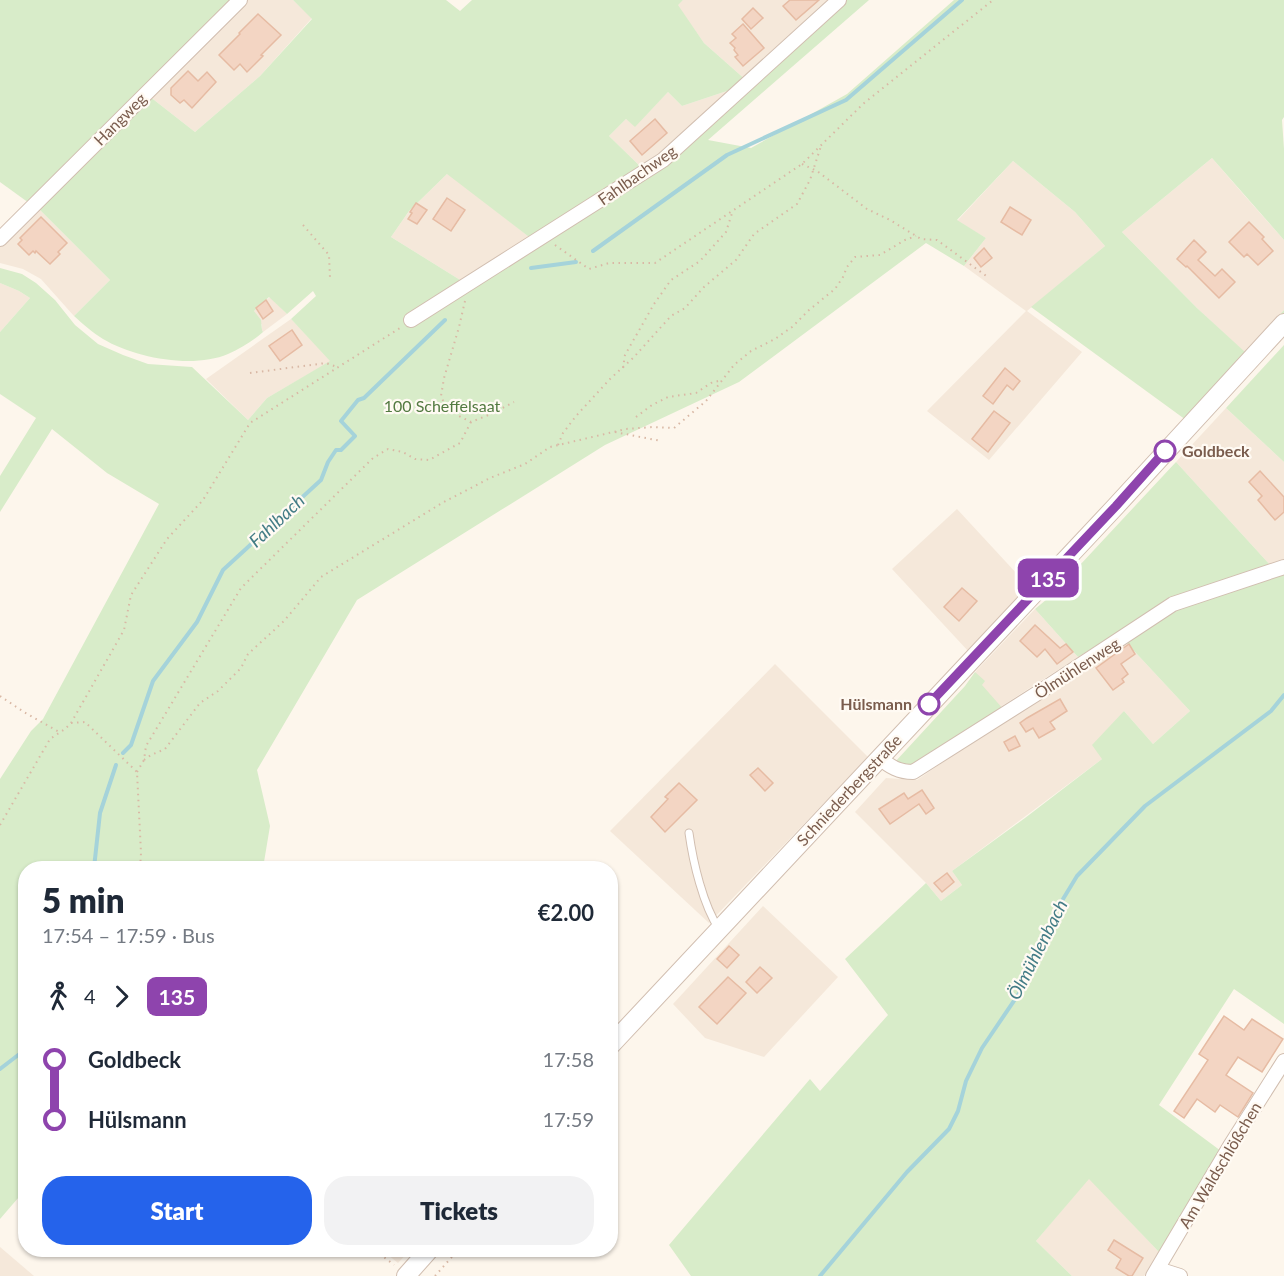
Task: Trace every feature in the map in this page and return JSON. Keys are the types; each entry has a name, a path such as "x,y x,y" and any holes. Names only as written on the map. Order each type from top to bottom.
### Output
{"street":[{"name":"Hangweg","path":"0,238 240,0"},
{"name":"Fahlbachweg","path":"411,320 663,160 839,0"},
{"name":"Schniederbergstraße","path":"618,1037 1116,506 1284,323"},
{"name":"Ölmühlenweg","path":"879,757 895,769 913,772 1173,604 1284,567"},
{"name":"Am Waldschlößchen","path":"1180,1276 1155,1273 1230,1146 1284,1061"},
{"path":"406,1276 423,1257"}],"lane":[{"path":"689,833 699,881 712,918 719,929"}],"path":[{"path":"544,237 589,269 609,263 655,262 802,164 863,104 993,0"},
{"path":"558,445 563,433 576,416 671,316 685,308 704,287 736,260 754,234 797,204 810,180 822,144"},
{"path":"802,164 814,169 867,209 921,239 937,240 988,278"},
{"path":"623,368 626,355 654,304 671,280 700,261 726,232 733,210"},
{"path":"303,225 329,255 330,278"},
{"path":"144,760 165,748 200,703 218,691 241,668 248,654 284,621 321,577 442,502 490,478 525,464 550,447 635,428 674,428 706,401 734,365 751,351 792,327 835,289 855,257 880,255 916,236"},
{"path":"466,286 459,327 441,396 445,405 471,422"},
{"path":"0,825 50,739 71,723 124,630 131,595 167,539 203,500 250,423 411,320"},
{"path":"250,373 326,363 337,367"},
{"path":"636,417 668,397 696,393 711,383 722,380"},
{"path":"140,861 137,772 144,760 146,746 241,588 373,458 387,449 403,452 415,459 429,460 460,443 471,422 514,402"},
{"path":"613,432 661,441"},
{"path":"0,696 60,732"},
{"path":"71,723 85,722 137,772"},
{"path":"383,1257 406,1276"},
{"path":"435,1276 452,1257"}],"shaded area":[{"path":"246,0 293,0 312,18 260,76 195,132 149,96"},
{"path":"683,0 835,0 752,78 663,158 644,170 609,136 626,119 635,126 668,92 682,106 739,87 747,81 704,43 677,5"},
{"path":"1212,158 1284,240 1284,310 1245,353 1122,232"},
{"path":"1013,161 1075,212 1105,246 1027,311 1082,352 989,460 927,411 1026,311 964,266 986,238 957,221"},
{"path":"448,173 533,240 465,283 391,237 409,211"},
{"path":"36,206 110,280 74,316 41,279 23,269 0,263 0,242"},
{"path":"0,283 30,298 0,332"},
{"path":"270,297 287,314 263,332 262,325 254,311"},
{"path":"291,319 331,361 267,398 248,420 206,379"},
{"path":"1226,408 1284,462 1284,561 1271,566 1176,462"},
{"path":"957,509 1030,588 969,652 892,569"},
{"path":"1035,609 1078,657 994,711 970,683 976,671"},
{"path":"1123,639 1190,711 1153,744 1124,711 1102,759 952,871 962,885 941,901 855,812 886,778 917,780"},
{"path":"775,664 868,757 709,923 610,831"},
{"path":"763,906 838,977 764,1057 705,1038 673,1004"},
{"path":"1089,1178 1159,1252 1144,1276 1072,1276 1036,1241"},
{"path":"0,1247 34,1276 0,1276"},
{"path":"391,1257 404,1257 398,1263"}],"green space":[{"path":"0,0 235,0 29,203 0,182"},
{"name":"100 Scheffelsaat","path":"293,0 446,0 460,11 472,0 683,0 678,5 704,43 747,81 739,87 682,106 668,92 635,127 626,119 609,136 644,170 533,240 447,174 409,211 391,237 465,283 665,162 845,0 869,0 708,140 751,148 847,94 954,0 1284,0 1284,117 1282,120 1284,240 1212,158 1122,232 1197,308 1245,352 1284,310 1284,315 1186,420 1031,307 1105,246 1075,212 1013,161 957,220 986,238 964,266 926,243 739,382 605,445 357,600 257,770 270,826 264,861 18,861 18,1198 0,1219 0,779 31,731 43,719 159,504 107,473 52,429 0,512 0,476 36,418 0,394 0,332 30,298 0,283 0,268 22,274 36,283 55,300 75,325 98,344 148,364 192,367 248,420 267,398 330,361 291,319 316,296 313,291 287,314 269,297 254,311 261,320 263,332 238,349 214,358 198,361 164,359 116,346 103,339 74,316 110,280 36,206 149,96 195,132 260,76 312,19"},
{"path":"1284,345 1284,462 1226,408"},
{"path":"1176,462 1271,566 1174,599 1078,657 1035,609 1052,595"},
{"path":"1284,571 1284,1024 1234,989 1159,1105 1221,1151 1159,1252 1089,1179 1036,1241 1072,1276 691,1276 669,1245 810,1079 820,1091 888,1015 845,959 926,883 941,901 962,885 952,871 1102,759 1092,745 1124,711 1153,744 1190,711 1123,639 1175,607"},
{"path":"975,672 985,681 982,685 1004,710 915,765 907,766 895,762 965,686"}],"building":[{"path":"790,0 819,0 796,20 783,6"},
{"path":"753,8 763,18 751,29 742,19"},
{"path":"258,14 281,35 247,72 240,64 234,70 219,55"},
{"path":"743,24 764,48 743,66 735,57 738,55 730,43 736,38 732,34"},
{"path":"188,71 198,81 207,72 216,82 192,108 184,100 180,103 171,95 171,88"},
{"path":"655,119 667,133 642,155 630,141"},
{"path":"447,198 465,210 451,231 433,219"},
{"path":"416,203 427,210 417,224 408,219"},
{"path":"1010,207 1031,220 1022,235 1001,222"},
{"path":"41,217 67,243 50,264 36,251 29,255 18,244 22,240 20,238"},
{"path":"1249,222 1264,237 1262,239 1273,251 1258,265 1247,254 1244,257 1229,242"},
{"path":"1194,240 1206,252 1198,260 1215,276 1222,269 1235,282 1219,298 1177,259"},
{"path":"984,248 992,258 981,267 974,258"},
{"path":"266,300 273,311 263,319 256,308"},
{"path":"292,330 302,345 280,361 269,346"},
{"path":"1005,368 1020,381 1013,390 1007,385 993,404 983,396"},
{"path":"994,411 1010,423 988,452 972,439"},
{"path":"1260,471 1284,497 1284,512 1275,520 1258,500 1262,496 1249,482"},
{"path":"962,588 977,601 959,621 944,607"},
{"path":"1035,625 1060,648 1066,644 1073,652 1057,664 1045,649 1037,657 1020,641"},
{"path":"1129,644 1135,654 1121,664 1128,674 1122,679 1124,682 1113,690 1096,668"},
{"path":"1060,699 1067,711 1050,722 1055,729 1039,738 1033,728 1026,732 1020,723"},
{"path":"1015,736 1020,746 1009,751 1004,742"},
{"path":"758,768 773,783 765,791 750,775"},
{"path":"679,783 697,800 665,832 651,817 668,799 665,797"},
{"path":"922,790 934,808 926,814 919,804 890,824 879,809 904,793 908,799"},
{"path":"947,873 954,882 942,892 934,883"},
{"path":"729,946 739,955 727,968 717,959"},
{"path":"760,967 772,978 757,993 746,982"},
{"path":"728,977 746,993 717,1024 699,1007"},
{"path":"1224,1016 1244,1030 1252,1019 1283,1039 1262,1072 1238,1057 1226,1075 1253,1093 1238,1117 1220,1105 1215,1112 1197,1099 1184,1118 1174,1111 1208,1060 1199,1054"},
{"path":"1114,1240 1143,1258 1132,1276 1116,1268 1121,1259 1108,1250"}],"waterway":[{"path":"593,251 727,155 846,100 962,0"},
{"name":"Fahlbach","path":"531,268 576,262"},
{"name":"Fahlbach","path":"123,753 131,745 153,681 197,622 223,570 321,480 336,450 341,450 355,436 341,421 358,400 364,398 445,320"},
{"name":"Ölmühlenbach","path":"820,1276 907,1172 949,1129 958,1111 966,1081 982,1048 1024,986 1057,909 1077,876 1145,806 1271,711 1284,695"},
{"name":"Fahlbach","path":"95,861 100,813 116,765"},
{"name":"Fahlbach","path":"0,1069 18,1055"}],"bus line":[{"name":"135","path":"929,704 1165,451"}],"place":[{"name":"Goldbeck","path":"1165,451"},
{"name":"Hülsmann","path":"929,704"}]}
